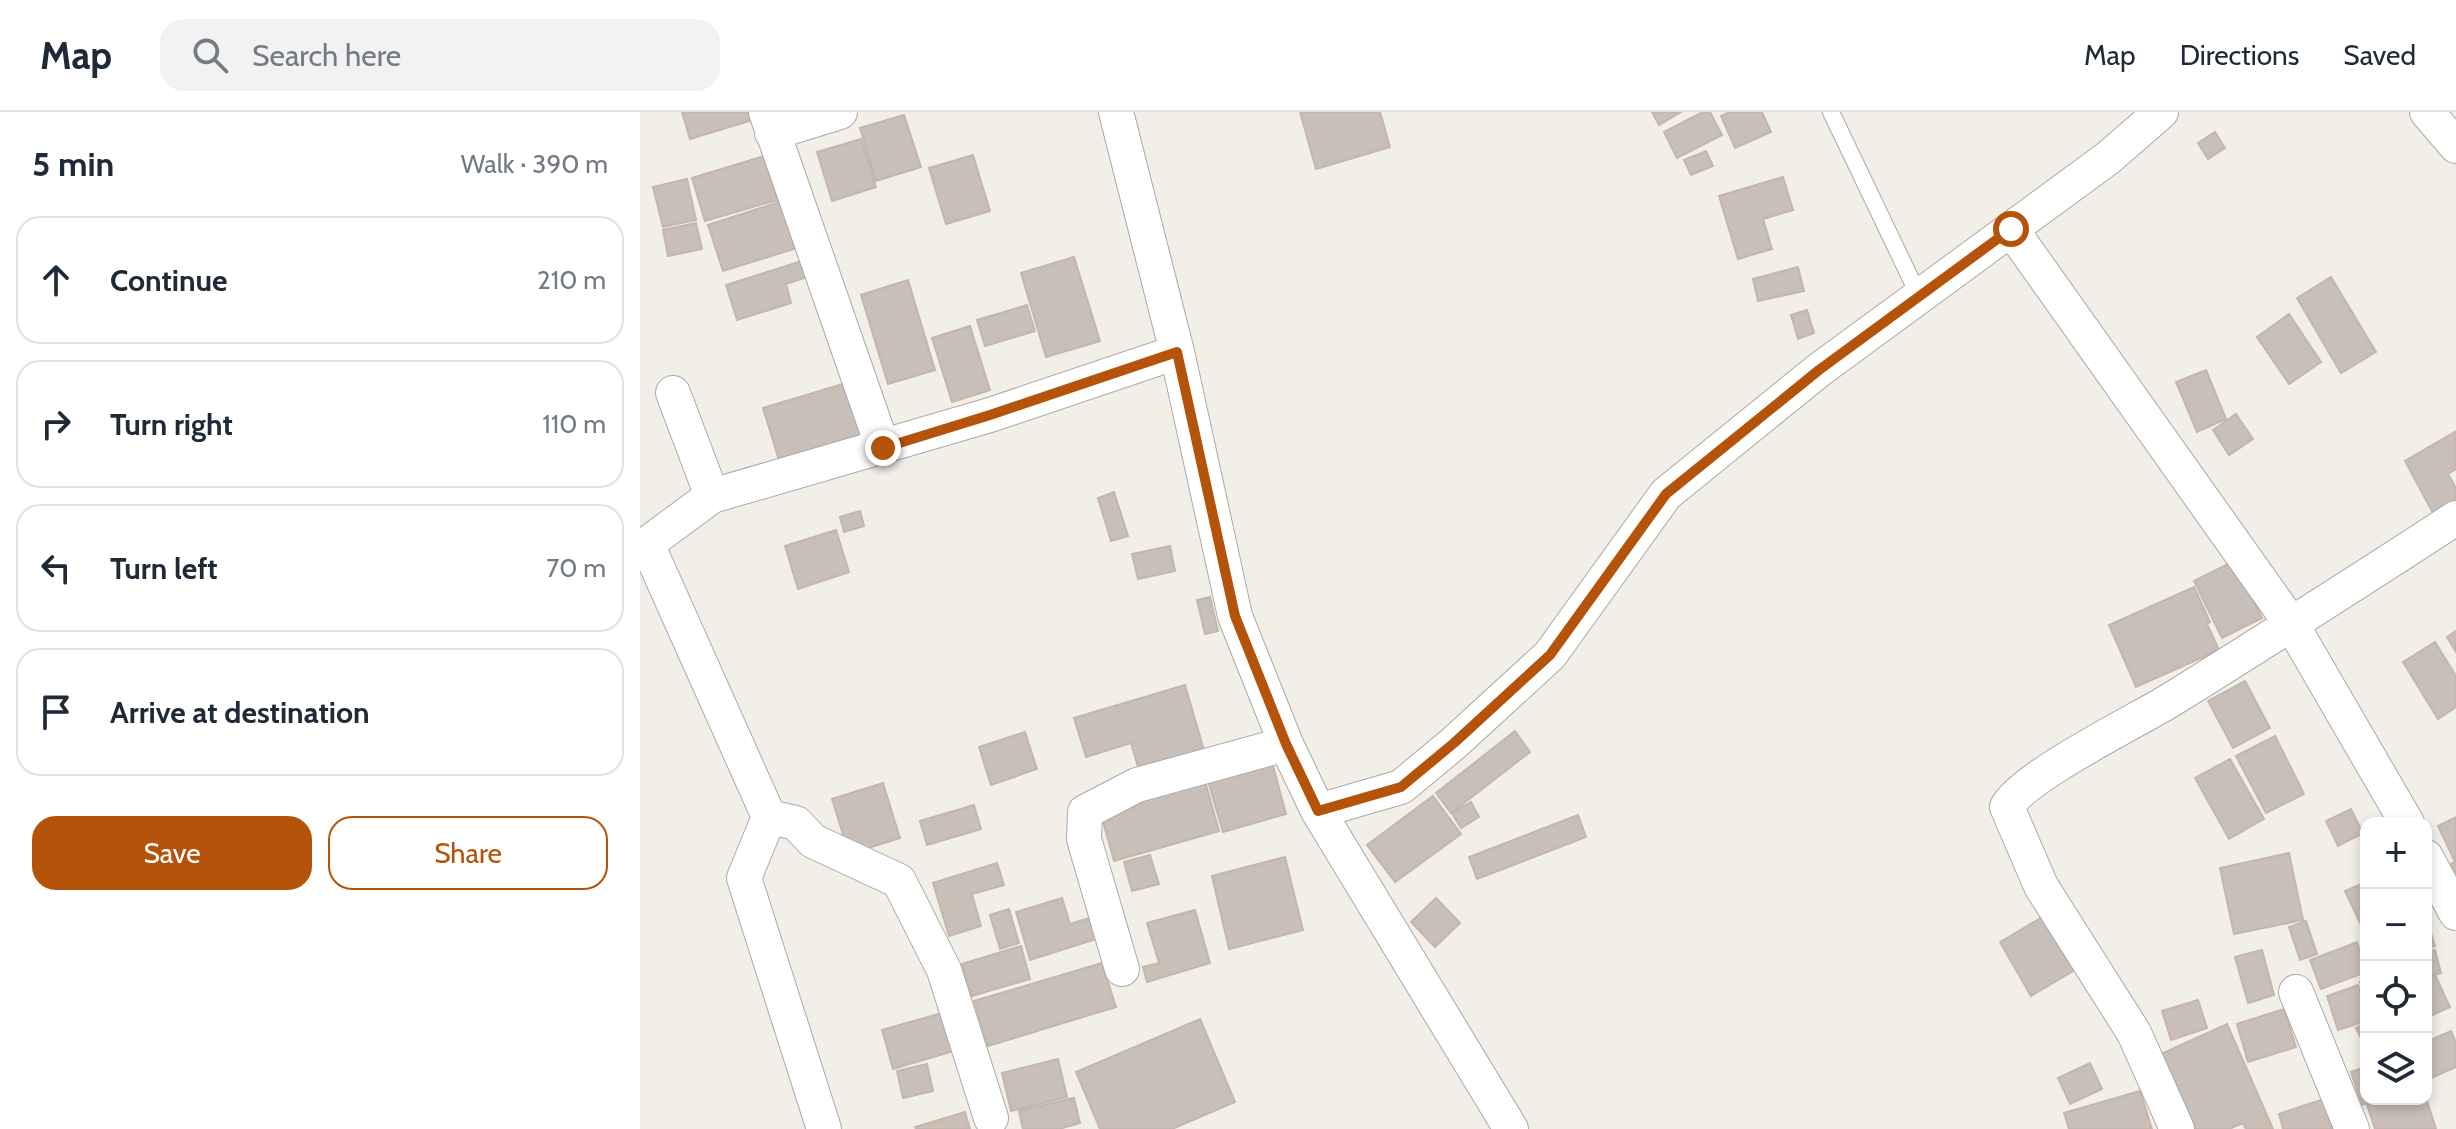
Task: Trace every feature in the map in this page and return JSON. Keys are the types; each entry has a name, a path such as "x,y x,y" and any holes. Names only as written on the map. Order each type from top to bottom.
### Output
{"street":[{"path":"840,112 769,122 883,448"},
{"path":"1116,112 1177,352 1235,616 1286,744 1318,811 1511,1129"},
{"path":"1318,811 1401,787 1550,655 1666,494 1819,370 2108,158 2161,112"},
{"path":"2427,112 2456,146"},
{"path":"2011,229 2292,625 2404,817"},
{"path":"824,1129 744,878 769,817 643,546 712,496 990,415 1177,352"},
{"path":"673,393 712,496"},
{"path":"2177,1129 2134,1033 2041,886 2007,807 2012,798 2054,768 2292,625 2456,518"},
{"path":"1122,969 1084,839 1085,812 1137,785 1286,744"},
{"path":"769,817 796,823 813,841 899,881 944,970 991,1118"},
{"path":"2432,868 2456,913"},
{"path":"2296,992 2352,1129"}],"lane":[{"path":"1831,112 1919,296"}],"building":[{"path":"682,112 754,112 756,119 690,139"},
{"path":"1300,112 1380,112 1390,147 1316,169"},
{"path":"1652,112 1681,112 1659,125"},
{"path":"1703,112 1710,112 1722,135 1677,158 1664,132"},
{"path":"1730,112 1762,112 1771,132 1735,148 1721,116"},
{"path":"904,115 921,167 876,181 860,128"},
{"path":"2215,132 2225,148 2208,159 2198,143"},
{"path":"861,139 876,187 832,201 817,152"},
{"path":"1706,151 1713,166 1691,175 1684,160"},
{"path":"973,155 990,211 946,224 929,168"},
{"path":"764,156 777,200 705,221 692,178"},
{"path":"1783,177 1793,210 1763,219 1772,249 1738,259 1719,196"},
{"path":"687,179 696,220 663,227 653,187"},
{"path":"782,201 797,248 723,271 708,225"},
{"path":"696,223 702,249 668,256 663,230"},
{"path":"1074,257 1100,341 1046,357 1021,273"},
{"path":"802,261 807,277 786,284 791,303 737,320 726,285"},
{"path":"1798,267 1804,291 1758,301 1753,279"},
{"path":"2331,277 2376,352 2341,373 2297,298"},
{"path":"908,280 935,370 888,384 861,295"},
{"path":"1027,305 1035,331 985,346 977,320"},
{"path":"1807,310 1814,333 1798,339 1791,315"},
{"path":"2289,314 2321,362 2289,384 2257,337"},
{"path":"970,326 990,390 952,402 932,338"},
{"path":"2206,370 2226,419 2197,432 2176,382"},
{"path":"846,383 862,435 779,460 763,408"},
{"path":"2236,414 2253,439 2229,455 2213,430"},
{"path":"2455,432 2456,469 2448,474 2456,488 2456,500 2433,513 2405,461"},
{"path":"1114,492 1128,536 1111,541 1098,498"},
{"path":"860,511 864,526 844,532 840,517"},
{"path":"836,530 849,572 798,589 785,546"},
{"path":"1170,546 1175,571 1138,579 1132,554"},
{"path":"2234,561 2262,618 2222,638 2194,581"},
{"path":"2194,587 2219,650 2136,687 2109,625"},
{"path":"1210,597 1218,631 1205,634 1197,600"},
{"path":"2456,631 2456,652 2447,637"},
{"path":"2435,642 2456,676 2456,707 2438,719 2403,662"},
{"path":"2245,681 2270,728 2233,748 2208,701"},
{"path":"1185,685 1206,757 1141,777 1131,743 1086,757 1074,718"},
{"path":"1515,731 1530,752 1451,813 1436,793"},
{"path":"1025,732 1037,769 991,785 979,747"},
{"path":"2275,736 2304,794 2266,813 2236,756"},
{"path":"2230,759 2264,819 2229,839 2195,778"},
{"path":"1272,762 1286,814 1223,832 1208,781"},
{"path":"1205,781 1219,831 1114,861 1100,811"},
{"path":"883,783 900,838 849,854 832,799"},
{"path":"1433,796 1461,834 1395,882 1367,845"},
{"path":"1471,802 1479,817 1461,828 1452,813"},
{"path":"974,805 981,829 927,845 920,821"},
{"path":"2351,809 2360,827 2360,835 2338,846 2326,821"},
{"path":"1578,815 1586,837 1477,879 1469,857"},
{"path":"2456,817 2456,874 2451,864 2455,862 2438,826"},
{"path":"2289,853 2303,920 2234,934 2220,868"},
{"path":"1150,855 1159,884 1132,891 1124,862"},
{"path":"1285,857 1303,930 1229,949 1212,876"},
{"path":"997,863 1004,885 972,894 981,926 949,936 933,883"},
{"path":"2360,885 2360,923 2345,891"},
{"path":"1062,898 1070,924 1089,918 1096,939 1030,960 1016,912"},
{"path":"1436,898 1460,923 1435,947 1411,922"},
{"path":"1009,909 1019,943 1000,949 990,915"},
{"path":"1195,910 1210,963 1147,982 1143,967 1159,963 1147,923"},
{"path":"2044,916 2075,970 2031,996 2000,942"},
{"path":"2306,921 2317,954 2300,960 2289,927"},
{"path":"2357,942 2360,974 2321,989 2310,960"},
{"path":"1021,946 1030,979 972,996 962,964"},
{"path":"2262,950 2274,995 2248,1003 2235,957"},
{"path":"2435,950 2441,973 2432,975 2432,961 2432,951"},
{"path":"1102,963 1116,1007 988,1046 974,1001"},
{"path":"2435,975 2450,1007 2432,1015 2432,977"},
{"path":"2358,985 2360,1023 2338,1030 2327,996"},
{"path":"2198,1000 2207,1028 2171,1040 2162,1011"},
{"path":"2284,1009 2296,1047 2248,1062 2237,1024"},
{"path":"949,1011 960,1049 893,1069 882,1030"},
{"path":"1200,1019 1235,1102 1172,1129 1100,1129 1076,1072"},
{"path":"2227,1024 2273,1129 2246,1129 2243,1123 2229,1129 2194,1129 2161,1054"},
{"path":"2451,1031 2456,1043 2456,1067 2432,1078 2432,1039"},
{"path":"1058,1059 1067,1097 1011,1111 1002,1073"},
{"path":"2090,1063 2102,1089 2070,1104 2058,1078"},
{"path":"927,1064 933,1091 903,1098 897,1071"},
{"path":"2360,1069 2360,1099 2351,1072"},
{"path":"2140,1091 2152,1129 2069,1129 2064,1113"},
{"path":"1074,1098 1080,1123 1059,1129 1023,1129 1019,1111"},
{"path":"2324,1099 2333,1129 2283,1129 2279,1114"},
{"path":"2367,1105 2428,1105 2436,1129 2375,1129"},
{"path":"965,1112 970,1129 915,1127"}],"route":[{"path":"883,448 1177,352 1235,616 1286,744 1318,811 1401,787 1454,743 1550,655 1666,494 1819,370 2011,229"}]}
